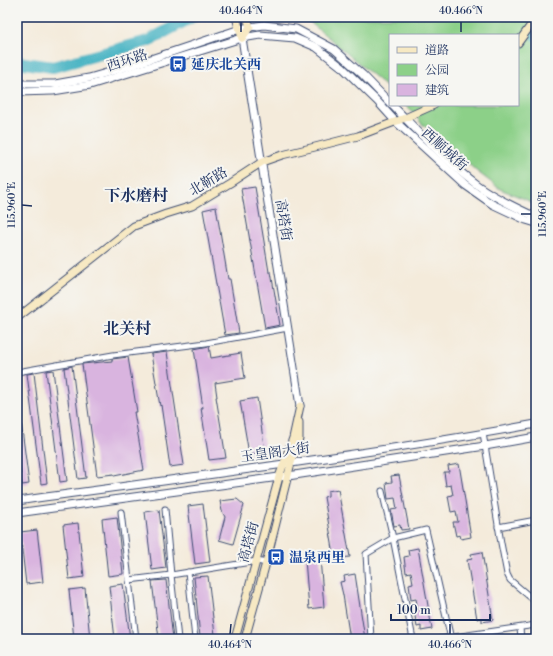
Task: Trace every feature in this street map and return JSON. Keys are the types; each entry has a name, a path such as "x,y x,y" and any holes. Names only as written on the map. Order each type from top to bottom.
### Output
{"main road":[{"path":"236,17 242,38"},
{"path":"242,38 250,27 247,17"},
{"path":"519,42 536,18"},
{"name":"北靳路","path":"17,318 134,226 192,206 262,162 282,155 358,136 396,122 432,106"},
{"name":"高塔街","path":"245,639 266,564 291,463 299,439 300,406"},
{"name":"高塔街","path":"236,638 279,477 293,438 300,406"}],"street":[{"path":"250,27 264,25 296,29 334,49 363,75 389,102"},
{"name":"西环路","path":"17,84 56,84 88,78 250,27"},
{"name":"西顺城街","path":"242,38 260,35 295,38 316,47 343,68 396,122 465,185 492,204 536,224"},
{"name":"西环路","path":"17,92 53,91 90,85 242,38"},
{"name":"高塔街","path":"242,38 300,406"},
{"path":"393,106 405,118"},
{"name":"西顺城街","path":"405,118 448,161 478,185 515,208 536,217"},
{"path":"17,372 114,355 206,343 288,328"},
{"name":"玉皇阁大街","path":"17,501 291,463 536,424"},
{"path":"483,433 507,574 510,580 536,602"},
{"name":"玉皇阁大街","path":"17,513 288,476 536,437"},
{"path":"382,491 413,639"},
{"path":"165,509 178,639"},
{"path":"121,512 136,639"},
{"path":"498,527 536,520"},
{"path":"370,639 366,554 392,538 426,530 451,638"},
{"path":"129,580 171,575 257,561 266,564"},
{"path":"188,572 195,639"},
{"path":"440,639 536,625"},
{"path":"520,628 520,639"},
{"path":"224,639 245,639"}],"green space":[{"path":"304,17 536,17 536,208 527,200 500,189 475,170 449,145 421,123 406,106 519,106 519,34 389,34 389,89"}],"building":[{"path":"255,187 269,272 271,272 280,325 265,328 241,189"},
{"path":"216,207 239,333 225,335 203,210"},
{"path":"209,346 211,358 241,353 245,378 215,383 226,458 209,460 194,349"},
{"path":"167,352 184,465 170,467 161,405 160,406 151,354"},
{"path":"128,357 137,412 134,412 144,470 114,476 114,474 97,476 82,364 112,361 112,359"},
{"path":"72,366 86,478 78,479 64,368"},
{"path":"53,370 67,481 60,482 46,371"},
{"path":"34,373 47,483 41,484 27,374"},
{"path":"257,398 265,452 249,454 240,401"},
{"path":"17,414 20,414 29,484 22,485 17,443"},
{"path":"459,464 471,537 461,539 460,535 456,536 453,522 458,522 456,511 451,512 448,496 453,495 451,485 446,486 444,472 449,472 448,466"},
{"path":"399,475 409,529 401,530 400,525 394,526 391,510 397,509 395,498 388,499 386,483 392,482 391,476"},
{"path":"338,489 350,557 339,558 339,554 334,555 324,497 328,496 328,491"},
{"path":"237,499 244,505 233,544 219,540 225,517 220,501"},
{"path":"203,504 210,562 195,564 188,506"},
{"path":"159,510 166,568 152,570 145,512"},
{"path":"117,517 123,574 108,576 102,519"},
{"path":"78,523 84,577 69,579 63,525"},
{"path":"37,530 43,582 26,584 20,532"},
{"path":"418,548 432,629 421,631 421,626 417,627 414,611 418,610 416,599 411,600 409,584 413,583 411,572 406,573 404,557 409,556 408,550"},
{"path":"482,552 493,620 482,622 482,618 477,619 467,560 472,559 471,554"},
{"path":"320,558 324,607 309,609 305,559"},
{"path":"355,574 365,639 350,639 340,582 345,581 344,576"},
{"path":"208,576 215,635 200,637 194,577"},
{"path":"166,580 173,639 159,639 152,581"},
{"path":"123,584 130,639 115,639 109,586"},
{"path":"85,588 90,639 74,639 69,590"}],"waterway":[{"path":"17,62 53,67 148,41 192,17"},
{"path":"533,31 536,36"}],"place":[{"name":"延庆北关西","path":"178,64"},
{"name":"温泉西里","path":"276,557"}],"district":[{"name":"下水磨村","path":"136,195"},
{"name":"北关村","path":"127,328"}]}
